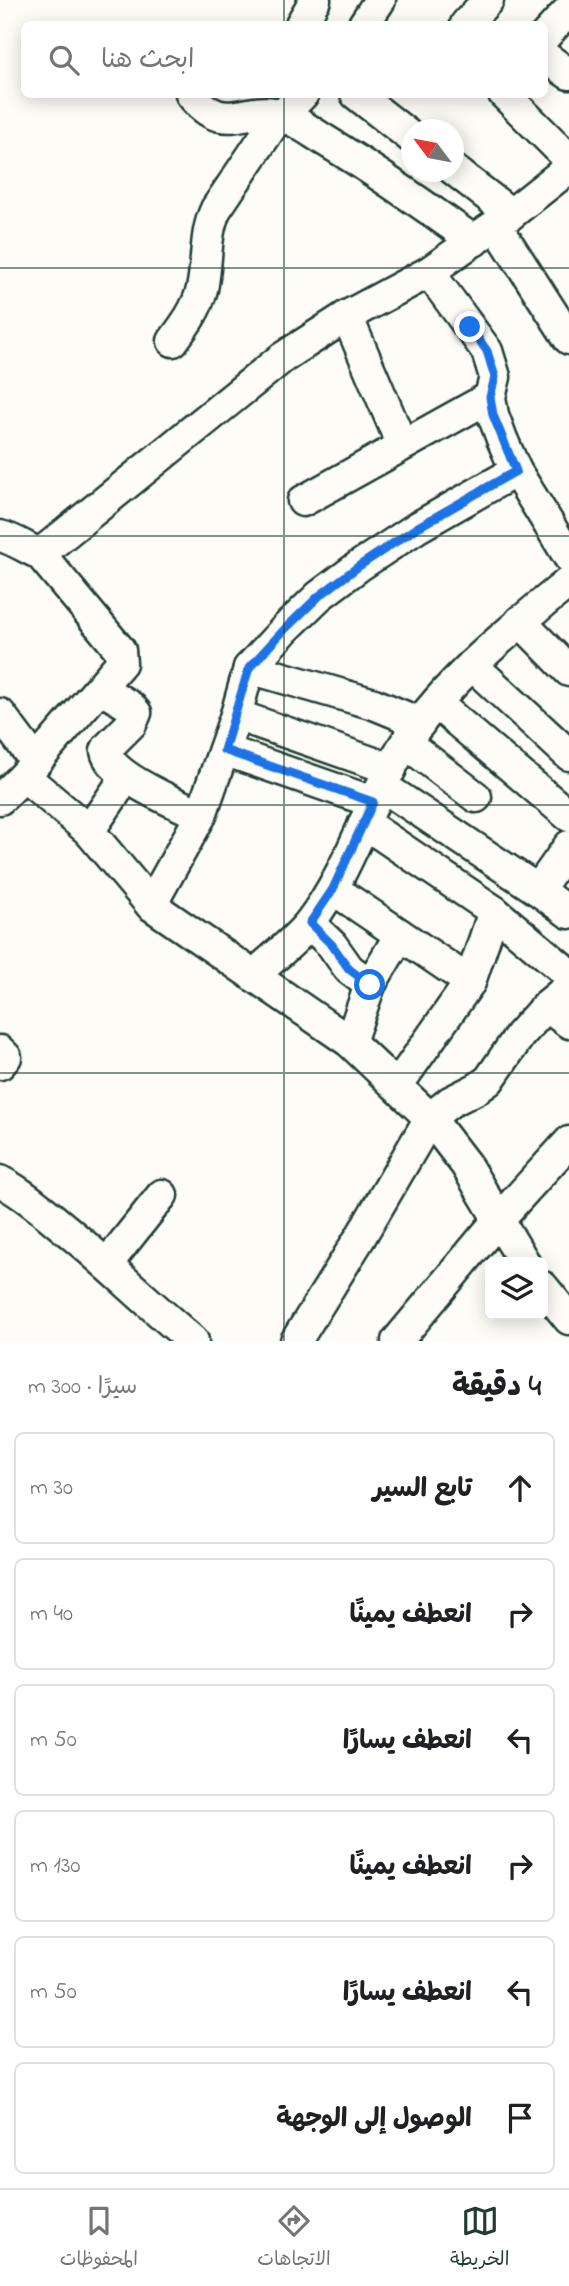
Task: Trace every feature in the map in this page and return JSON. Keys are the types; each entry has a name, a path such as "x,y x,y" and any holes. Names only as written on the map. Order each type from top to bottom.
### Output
{"street":[{"path":"366,21 380,0"},
{"path":"548,33 569,10"},
{"path":"548,59 569,74"},
{"path":"194,98 205,110 228,118 293,105"},
{"path":"369,98 401,128"},
{"path":"508,98 569,159"},
{"path":"293,105 391,182 494,227"},
{"path":"173,341 194,312 201,291 210,222 216,209 272,126 293,105"},
{"path":"40,554 282,358 347,316 429,272 494,227 569,168"},
{"path":"462,182 569,339"},
{"path":"429,272 487,351 495,377 490,397 493,415 516,471 569,557"},
{"path":"347,316 402,445"},
{"path":"303,501 490,397"},
{"path":"151,905 201,815 236,715 249,668 319,596 359,566 418,527 516,471"},
{"path":"0,536 40,554 120,650 121,663 30,769 0,799"},
{"path":"253,976 310,923 333,889 378,795 421,724 472,665 520,621 569,582"},
{"path":"520,621 569,671"},
{"path":"472,665 566,753 534,786"},
{"path":"249,668 374,704 421,724 534,786 569,816"},
{"path":"100,688 136,713 131,724 106,751 109,762 126,777 201,815"},
{"path":"0,714 30,769 89,831 151,905 349,1042 430,1118 466,1165 521,1257"},
{"path":"236,715 538,890 569,913"},
{"path":"421,724 476,797"},
{"path":"224,750 378,795 494,911 569,974"},
{"path":"89,831 126,777"},
{"path":"538,890 569,846"},
{"path":"333,889 470,982"},
{"path":"397,1086 470,982 494,911"},
{"path":"310,923 332,945 349,969 370,985"},
{"path":"349,1042 370,985 400,935"},
{"path":"296,1341 430,1118 450,1102 489,1080 520,1034 558,1015 569,987"},
{"path":"0,1051 6,1057 0,1064"},
{"path":"397,1341 499,1219 569,1144"},
{"path":"0,1181 23,1193 193,1341"},
{"path":"107,1264 162,1195"},
{"path":"548,1293 568,1316"}],"route":[{"path":"370,985 349,969 332,945 310,923 333,889 373,802 224,750 249,668 319,596 418,527 516,471 493,415 490,397 495,377 487,351 470,327"}]}
